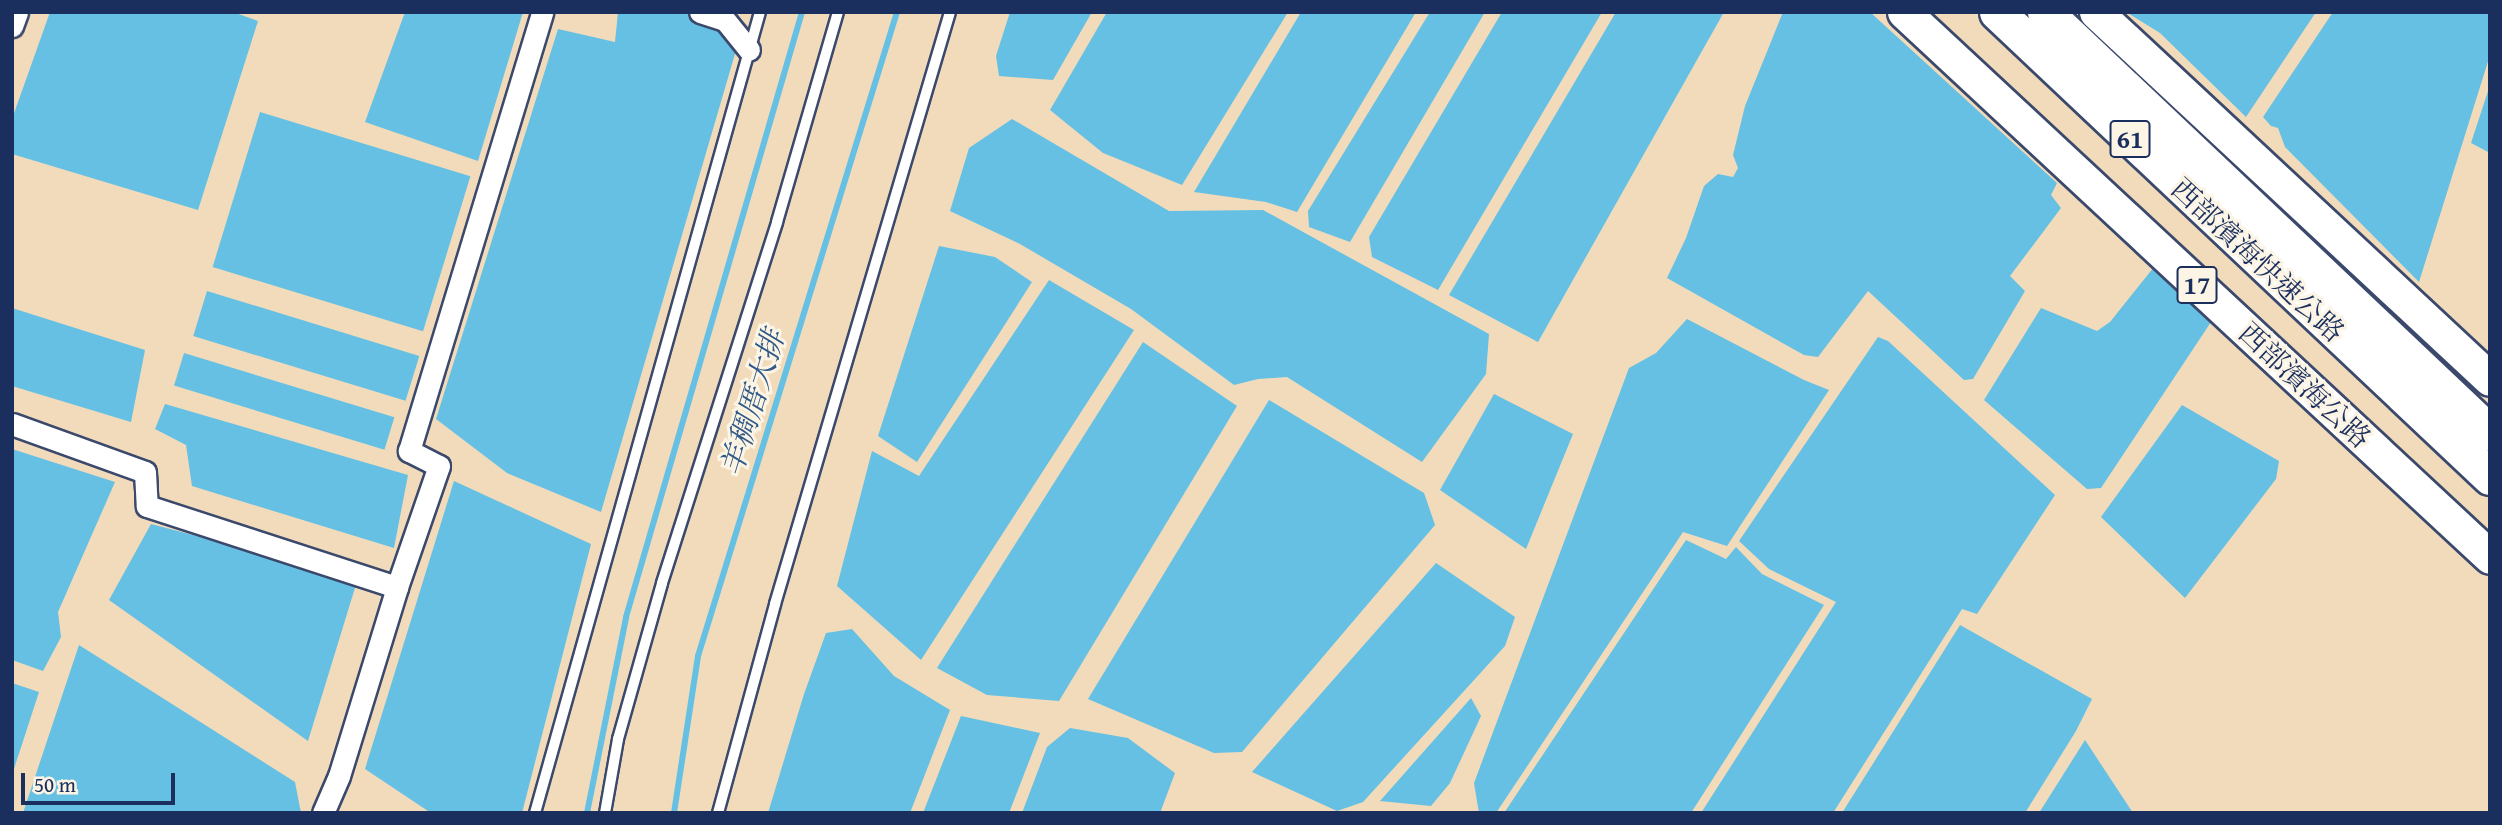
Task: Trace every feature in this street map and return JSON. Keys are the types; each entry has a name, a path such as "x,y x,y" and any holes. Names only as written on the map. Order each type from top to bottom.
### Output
{"highway":[{"name":"西部濱海快速公路","path":"1997,12 2275,255 2490,433"},
{"name":"西部濱海快速公路","path":"2045,12 2490,477"}],"main road":[{"name":"西部濱海公路","path":"1904,12 2490,557"},
{"path":"2095,12 2490,379"}],"street":[{"path":"12,26 17,12"},
{"path":"323,813 339,776 397,587 439,466 409,451 542,12"},
{"path":"700,12 725,20 749,50"},
{"path":"12,424 145,472 147,506 397,587"}],"lane":[{"path":"535,813 760,12"},
{"path":"605,813 618,739 662,583 777,222 838,12"},
{"path":"718,813 775,604 950,12"}],"water":[{"path":"50,12 233,12 258,21 198,210 12,154 12,119"},
{"path":"405,12 523,12 478,161 365,122"},
{"path":"618,12 680,12 721,24 737,47 601,512 507,473 436,419 558,29 615,42"},
{"path":"1010,12 1092,12 1053,80 999,76 996,56"},
{"path":"1107,12 1288,12 1182,185 1103,153 1050,110"},
{"path":"1301,12 1416,12 1297,212 1266,202 1194,192"},
{"path":"1430,12 1485,12 1350,242 1309,227 1308,211"},
{"path":"1502,12 1602,12 1438,290 1372,257 1369,237"},
{"path":"1616,12 1724,12 1538,342 1449,295"},
{"path":"1783,12 1870,12 2057,183 2051,195 2061,208 2010,276 2025,291 1973,379 1964,380 1868,291 1818,357 1804,355 1667,278 1686,238 1704,186 1718,174 1733,177 1738,168 1733,155 1745,106"},
{"path":"2126,12 2316,12 2246,117 2160,33"},
{"path":"2333,12 2490,12 2490,55 2419,282 2285,147 2278,128 2271,126 2263,117"},
{"path":"2490,85 2490,153 2471,143"},
{"path":"260,112 470,176 423,331 213,267"},
{"path":"1012,119 1169,211 1263,210 1489,334 1486,374 1422,462 1287,377 1258,379 1234,385 1131,309 1020,244 950,211 969,148"},
{"path":"939,246 995,257 1032,282 917,462 878,436"},
{"path":"2154,267 2211,322 2101,488 2087,489 1984,400 2041,308 2097,331 2110,322"},
{"path":"1049,280 1134,330 921,660 837,586 872,451 919,476"},
{"path":"207,291 419,356 406,401 193,336"},
{"path":"12,308 145,350 131,422 12,386"},
{"path":"1687,319 1804,380 1829,390 1727,546 1683,532 1496,813 1479,813 1474,783 1629,368 1656,353"},
{"path":"1878,337 1888,341 2055,495 1977,614 1962,609 1833,813 1701,813 1836,602 1769,569 1739,541"},
{"path":"1143,342 1237,406 1059,701 987,695 937,668"},
{"path":"184,353 394,417 384,450 174,386"},
{"path":"1494,394 1573,434 1526,549 1440,490"},
{"path":"1269,400 1424,493 1435,525 1242,752 1214,753 1088,699"},
{"path":"165,404 408,475 394,548 192,486 186,445 155,429"},
{"path":"2182,405 2279,461 2276,479 2185,598 2101,517"},
{"path":"12,449 115,482 58,612 61,637 43,671 12,660"},
{"path":"454,481 591,544 522,813 431,813 365,769"},
{"path":"151,524 358,578 308,741 109,600"},
{"path":"1686,540 1726,559 1736,547 1762,574 1824,605 1691,813 1504,813"},
{"path":"1436,563 1515,617 1505,646 1363,802 1337,811 1252,772"},
{"path":"1960,625 2092,699 2076,731 2025,813 1842,813"},
{"path":"852,629 894,676 950,710 910,813 768,813 804,694 826,633"},
{"path":"79,645 295,782 301,813 23,813"},
{"path":"12,683 39,692 12,775"},
{"path":"1471,698 1481,716 1450,783 1431,806 1380,801"},
{"path":"961,716 1040,733 1009,813 923,813"},
{"path":"1070,728 1128,738 1175,773 1160,813 1022,813 1047,747"},
{"path":"2085,740 2133,813 2039,813"}],"waterway":[{"path":"587,813 626,617 802,12"},
{"name":"羊稠厝大排","path":"674,813 698,656 897,12"}]}
